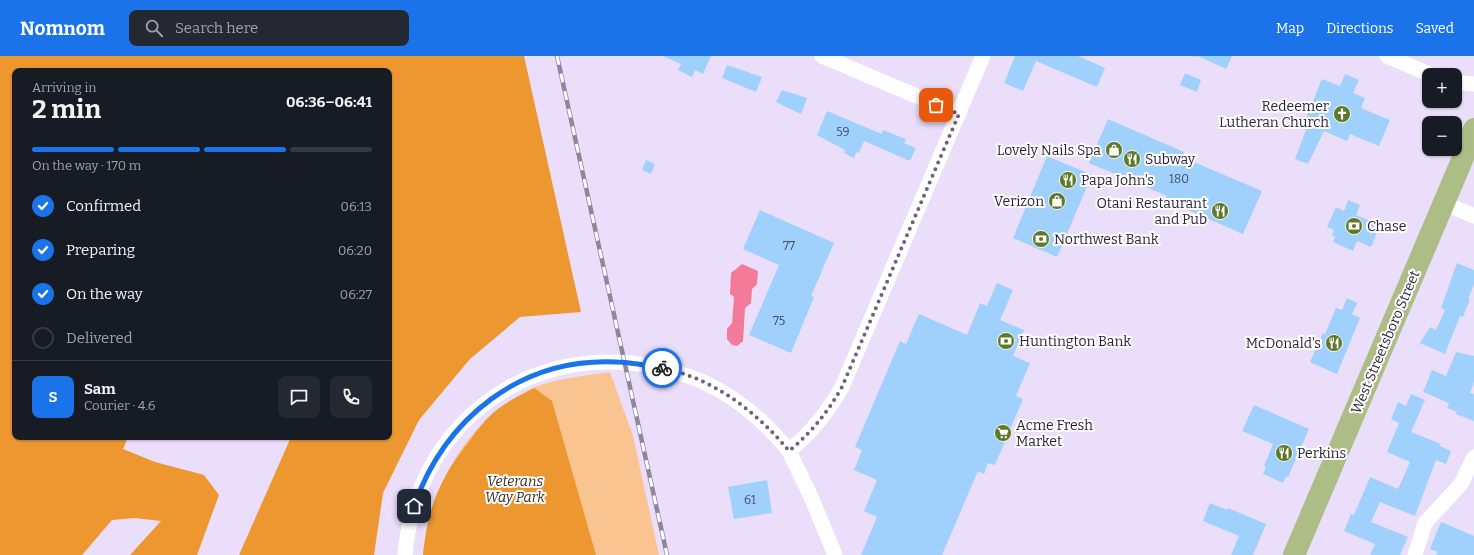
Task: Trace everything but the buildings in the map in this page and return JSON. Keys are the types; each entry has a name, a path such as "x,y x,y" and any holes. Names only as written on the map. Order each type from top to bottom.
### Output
{"main road":[{"name":"West Streetsboro Street","path":"1294,555 1474,129"}],"street":[{"path":"822,56 959,114"},
{"path":"789,451 815,428 827,412 842,387 984,56"},
{"path":"1387,56 1422,71"},
{"path":"1462,83 1474,84"},
{"path":"1444,203 1474,216"},
{"path":"405,555 410,516 418,495 436,458 458,427 488,401 509,387 534,374 559,367 585,363 617,362 671,370 692,377 715,387 735,400 757,418 777,436 789,451 812,498 835,555"},
{"path":"1415,555 1425,523 1461,484 1474,457"}],"green space":[{"path":"0,56 524,56 581,312 520,317 470,359 419,420 383,493 374,555 239,555 290,440 392,440 392,68 12,68 12,440 127,440 123,449 155,462 204,475 219,495 197,555 130,555 161,521 134,518 112,520 82,555 0,555"},
{"name":"Veterans Way Park","path":"610,372 633,436 659,555 423,555 427,529 434,504 444,480 456,457 471,436 489,417 510,401 533,388 561,380"},
{"name":"Veterans Way Park","path":"534,388 552,401 596,555 423,555 428,521 437,493 460,453 489,417 498,409"}],"shaded area":[{"path":"742,264 758,271 757,284 752,289 751,303 745,308 743,341 737,346 732,345 727,339 727,329 732,323 734,297 730,294 731,273"}],"railway":[{"path":"557,56 667,555"}],"way so far":[{"path":"662,368 692,377 715,387 735,400 777,436 789,451 802,441 815,428 827,412 842,387 959,114 936,105"}],"place":[{"name":"Redeemer Lutheran Church","path":"1342,114"},
{"name":"Lovely Nails Spa","path":"1114,150"},
{"name":"Subway","path":"1132,159"},
{"name":"Papa John's","path":"1068,180"},
{"name":"Verizon","path":"1057,201"},
{"name":"Otani Restaurant and Pub","path":"1220,211"},
{"name":"Chase","path":"1354,226"},
{"name":"Northwest Bank","path":"1041,239"},
{"name":"Huntington Bank","path":"1006,341"},
{"name":"McDonald's","path":"1334,343"},
{"name":"Acme Fresh Market","path":"1003,433"},
{"name":"Perkins","path":"1284,453"}],"route":[{"path":"414,506 426,475 447,441 458,427 488,401 509,387 534,374 559,367 585,363 617,362 662,368"}]}
